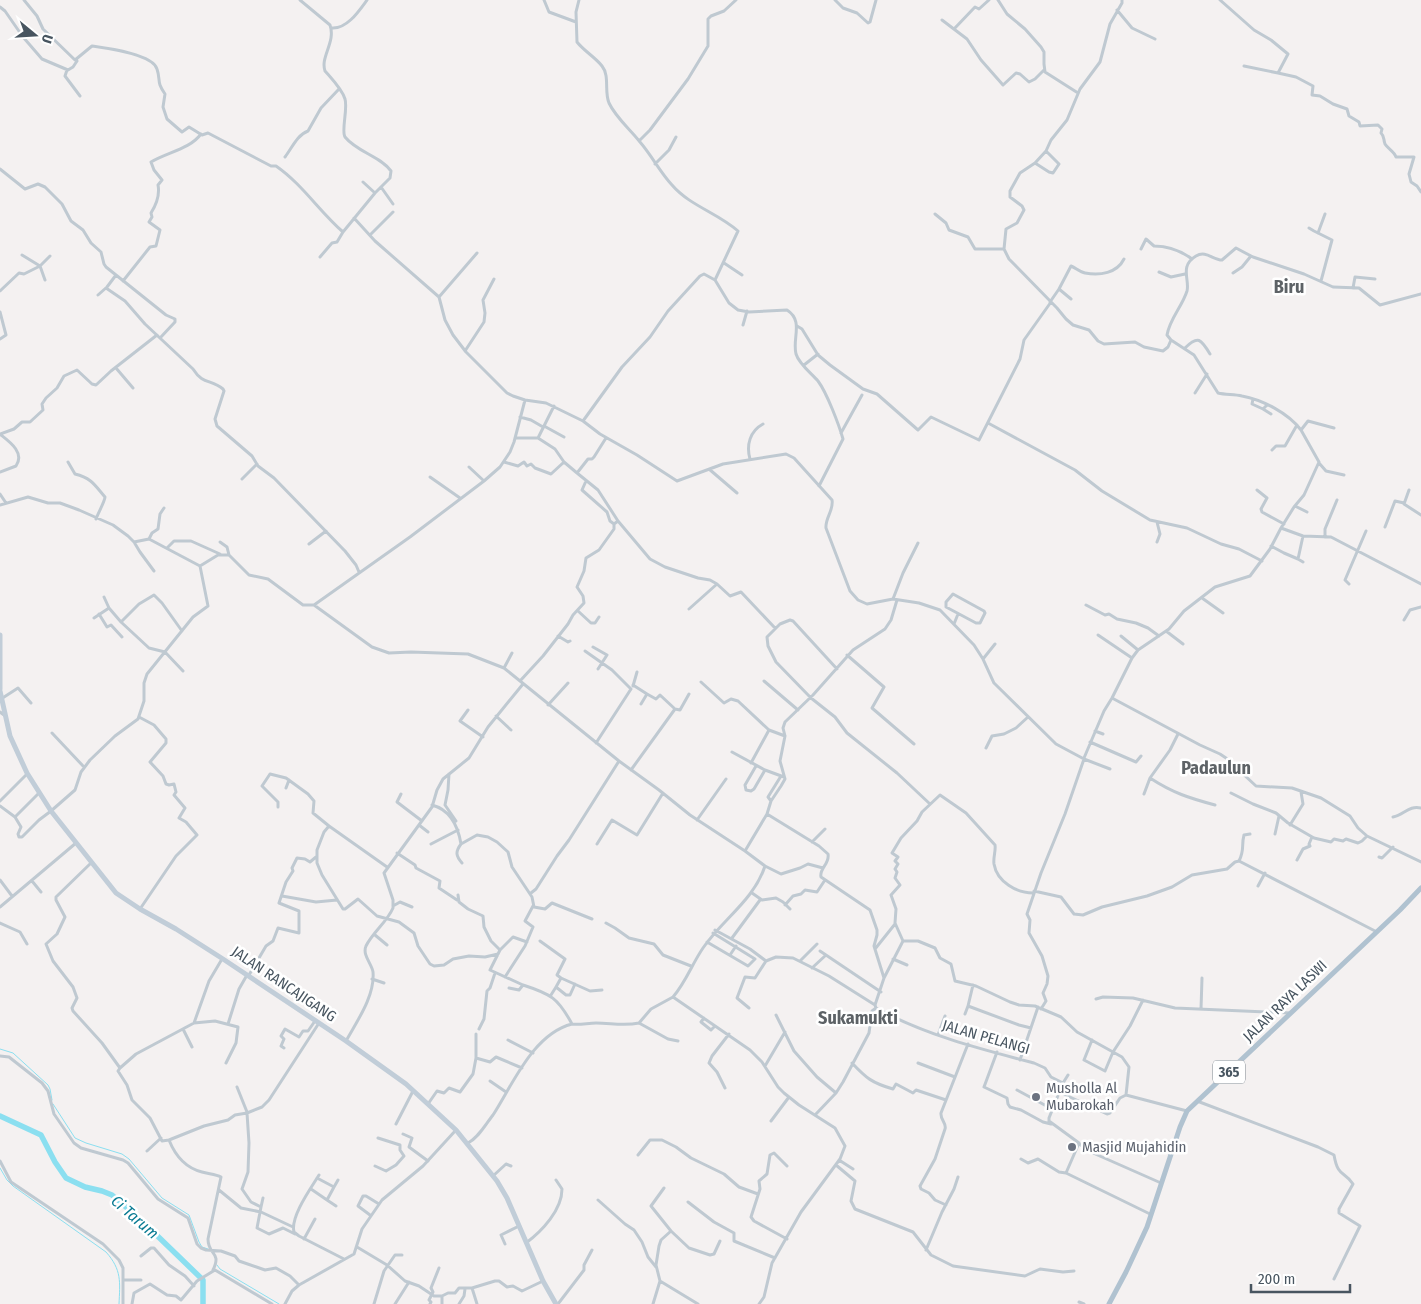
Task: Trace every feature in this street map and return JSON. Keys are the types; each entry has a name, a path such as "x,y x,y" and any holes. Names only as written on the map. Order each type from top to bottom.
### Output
{"main road":[{"name":"JALAN RANCAJIGANG","path":"0,636 2,714 12,741 27,773 51,811 116,893 223,958 346,1040 413,1090 456,1130 494,1176 507,1198 543,1281 557,1304"},
{"name":"JALAN RAYA LASWI","path":"1109,1304 1147,1227 1187,1111 1420,891"}],"street":[{"path":"24,0 37,16 43,30 55,43 77,61"},
{"path":"300,0 332,28 330,45 323,66 324,71 344,96 346,118 343,131 345,137 391,171 390,178 354,218 337,242 332,243 320,257"},
{"path":"332,28 337,28 351,19 367,0"},
{"path":"544,0 549,12 576,22"},
{"path":"579,0 576,12 577,42 603,67 606,76 608,101 612,108 629,130 640,140 655,164 683,197 716,215 738,231 716,280"},
{"path":"640,140 650,130 688,79 708,46 708,19 711,16 724,12 736,0"},
{"path":"836,0 843,8 859,14 868,23 870,22 876,0"},
{"path":"954,29 975,7 979,9 989,0"},
{"path":"942,20 967,39 981,60 1003,85 1016,73 1029,82 1044,70 1044,52 1042,47 1025,28 1007,14 998,0"},
{"path":"1122,0 1110,24 1100,62 1078,93 1067,120 1051,140 1046,151 1035,163 1020,173 1010,191 1010,197 1022,206 1024,210 1017,223 1006,229 1004,249 1014,265 1066,319 1088,330 1098,341 1104,344 1135,342 1144,347 1163,351 1168,347 1170,340"},
{"path":"1220,0 1254,30 1271,40 1288,54 1278,73"},
{"path":"1224,4 1227,0"},
{"path":"0,7 38,56 67,70"},
{"path":"1117,10 1132,28 1154,39"},
{"path":"80,96 65,76 67,70 73,67 92,46 135,53 148,60 157,68 158,83 165,94 163,107 168,122 180,131 190,127 201,134 208,133 280,169 301,186 343,232"},
{"path":"1244,66 1296,77 1313,86 1312,95 1320,96 1333,104 1347,109 1350,116 1359,122 1360,126 1378,125 1382,129 1381,133 1385,137 1386,144 1396,157 1414,157 1409,175 1411,182 1421,192"},
{"path":"1044,70 1078,93"},
{"path":"285,157 299,137 308,131 321,108 339,89"},
{"path":"123,281 148,248 156,246 158,243 160,230 149,222 156,206 158,185 162,180 154,170 152,162 163,154 188,146 201,134"},
{"path":"655,164 669,150 676,137"},
{"path":"1035,163 1048,172 1053,173 1059,164 1046,151"},
{"path":"0,169 25,189 38,184 50,191 62,204 71,221 102,252 104,264 166,315 175,320 158,337 111,371 96,385 92,384 77,370 64,376 57,388 42,404 43,410 32,421 22,422 14,429 0,435 14,447 18,452 19,458 16,466 0,472"},
{"path":"363,182 375,193"},
{"path":"381,187 393,204"},
{"path":"370,235 394,212"},
{"path":"935,214 946,223 949,230 968,236 975,249 1004,249"},
{"path":"1318,233 1326,214"},
{"path":"354,218 370,235 439,297 448,328 465,351 507,393 525,400 536,400 554,406 584,421 606,438 677,481 723,464 788,455 794,458 833,503 826,522 826,528 854,597 867,604 895,599 937,609 974,645 994,683 1056,744 1110,769"},
{"path":"1309,228 1330,238 1332,241 1321,281"},
{"path":"1140,249 1147,239 1154,246 1179,250 1192,259"},
{"path":"1344,475 1326,471 1297,425 1273,408 1240,395 1218,393 1194,355 1170,340 1167,335 1168,329 1187,292 1188,286 1185,274 1192,259 1196,256 1207,254 1222,260 1236,248 1251,256 1335,287 1359,288 1380,305 1421,294"},
{"path":"439,297 477,252"},
{"path":"22,255 40,266 45,280"},
{"path":"0,291 19,273 25,274 40,266 50,256"},
{"path":"1233,273 1242,267 1251,256"},
{"path":"797,326 802,329 818,354 841,374 862,389 876,394 918,430 931,417 979,440 1020,359 1024,340 1059,289 1071,266 1085,273 1107,273 1120,265 1124,259"},
{"path":"724,263 742,275"},
{"path":"1158,272 1171,277 1185,274"},
{"path":"584,421 616,375 650,337 668,311 704,274 716,280 733,307 738,310 747,312 787,310 795,318 797,326 797,356 824,392 841,434 842,441 819,486"},
{"path":"98,295 116,275"},
{"path":"1353,288 1356,278 1375,279"},
{"path":"465,351 484,322 483,300 494,279"},
{"path":"106,288 126,301 158,337 180,356 202,380 223,389 216,422 224,433 252,456 257,464 274,478 345,551 359,572"},
{"path":"1059,289 1071,299"},
{"path":"0,312 6,336 0,339"},
{"path":"743,325 747,312"},
{"path":"1184,348 1192,341 1198,340 1204,343 1210,354"},
{"path":"804,365 818,354"},
{"path":"116,368 133,388"},
{"path":"1195,393 1207,374"},
{"path":"841,434 862,395"},
{"path":"1252,399 1252,405 1271,414"},
{"path":"314,605 410,537 484,481 504,462 515,438 525,400"},
{"path":"1263,409 1267,405"},
{"path":"538,438 554,406"},
{"path":"520,417 544,426 564,437"},
{"path":"1301,430 1308,421 1334,428"},
{"path":"988,423 1075,470 1102,491 1150,520 1187,528 1221,544 1239,549 1262,561"},
{"path":"750,459 748,448 750,440 755,429 763,424"},
{"path":"1272,450 1276,446 1285,446 1297,425"},
{"path":"515,438 538,438 555,449 564,462 598,490 618,522 650,559 665,567 714,581 730,596 741,592 775,628"},
{"path":"577,474 588,460 594,457 606,438"},
{"path":"68,462 75,474 81,474 91,481 105,497 96,519"},
{"path":"504,462 518,466 524,462 528,466 531,464 535,468 550,474 564,462"},
{"path":"1020,1060 1031,1028 1040,1008 1046,1001 1043,993 1048,976 1042,956 1028,931 1030,920 1027,914 1066,814 1090,742 1104,711 1138,650 1166,631 1184,611 1219,585 1250,576 1262,561 1295,506 1304,495 1319,462"},
{"path":"242,479 257,464"},
{"path":"469,467 484,481"},
{"path":"710,469 737,493"},
{"path":"430,477 460,498"},
{"path":"586,482 582,490 607,512 610,521 614,524"},
{"path":"1257,490 1267,498 1261,509 1262,512 1284,524"},
{"path":"1404,503 1410,490"},
{"path":"0,494 6,503"},
{"path":"0,505 28,497 48,503 60,503 113,525 134,542 154,571"},
{"path":"1326,537 1325,530 1337,500"},
{"path":"1385,527 1395,500 1404,503 1421,515"},
{"path":"1295,506 1308,512"},
{"path":"149,539 152,533 158,529 160,514 164,508"},
{"path":"614,524 618,522"},
{"path":"1156,522 1160,534 1157,542"},
{"path":"394,906 384,876 387,867 419,826 432,805 438,786 449,774 470,758 496,716 585,601 584,596 577,587 584,571 586,558 599,550 614,529 614,524"},
{"path":"1281,528 1303,536 1331,537 1421,584"},
{"path":"1349,584 1345,580 1366,531"},
{"path":"309,544 326,532"},
{"path":"1298,559 1303,536"},
{"path":"0,806 15,817 21,828 18,835 20,838 75,790 84,767 111,740 140,716 144,697 144,684 150,670 195,615 209,605 200,566 149,539 134,542"},
{"path":"166,548 174,541 189,541 220,554 229,555"},
{"path":"220,542 227,548 229,555 249,575 268,579 303,605 314,605 380,651 389,653 468,654 504,668 596,744 697,820 765,866 780,874 808,864 823,868"},
{"path":"744,851 767,814 771,801 768,796 783,776 780,761 785,736 785,722 811,698 847,655 886,629 891,620 902,573 918,542"},
{"path":"1271,546 1304,562"},
{"path":"200,566 220,554"},
{"path":"689,609 718,584"},
{"path":"953,594 982,609 984,613 981,622 978,624 958,614 945,605 953,594"},
{"path":"121,622 139,604 154,595 182,631"},
{"path":"104,597 109,608 121,622 149,648 165,652 183,671"},
{"path":"1202,598 1223,613"},
{"path":"1086,604 1106,615 1110,614 1117,619 1146,627 1159,636"},
{"path":"1404,620 1410,610 1421,607"},
{"path":"94,618 109,608"},
{"path":"578,611 591,623 595,623 599,617"},
{"path":"99,614 107,627 111,625 122,637"},
{"path":"954,624 958,614"},
{"path":"836,669 796,623 790,620 775,628 767,637 768,646 776,662 811,698 835,717 847,733 897,773 930,804"},
{"path":"1166,631 1183,644"},
{"path":"1098,635 1132,658"},
{"path":"558,636 568,642 570,641"},
{"path":"1122,636 1138,650"},
{"path":"983,659 995,644"},
{"path":"593,647 607,655 598,669"},
{"path":"585,651 612,670 631,689"},
{"path":"504,668 512,653"},
{"path":"847,655 884,687 872,708 914,744"},
{"path":"596,744 631,689 637,672"},
{"path":"764,681 798,710"},
{"path":"701,682 724,703 731,699 738,701 769,730 785,736"},
{"path":"548,705 568,683"},
{"path":"633,684 656,698 660,695 680,710 689,694"},
{"path":"1,700 18,688 31,703"},
{"path":"640,704 647,694"},
{"path":"1112,698 1226,758 1258,787 1282,786 1331,803 1350,816 1358,828 1367,836 1421,862"},
{"path":"631,770 675,708"},
{"path":"468,710 460,721 482,737"},
{"path":"140,716 154,725 166,738 166,743 150,762 163,776 166,784 174,785 176,792 174,795 185,808 179,818 197,835 176,856 140,909"},
{"path":"496,716 511,730"},
{"path":"986,748 992,736 1004,734 1016,728 1028,717"},
{"path":"750,763 769,730"},
{"path":"1095,731 1102,734"},
{"path":"52,733 84,767"},
{"path":"1144,794 1150,778 1170,750 1178,734"},
{"path":"1090,742 1136,762 1142,756"},
{"path":"732,752 756,766 783,776"},
{"path":"530,894 536,889 556,856 569,840 619,761"},
{"path":"756,766 745,785 746,790 754,790 765,770"},
{"path":"0,801 27,773"},
{"path":"278,807 278,802 262,785 270,774 281,775 312,798 314,804 312,812 387,867"},
{"path":"449,774 449,786 444,805 456,821"},
{"path":"1150,778 1187,798 1215,805"},
{"path":"697,820 726,779"},
{"path":"286,788 289,780"},
{"path":"1290,825 1303,804 1300,791"},
{"path":"15,817 39,793"},
{"path":"598,844 612,820 637,835 663,793"},
{"path":"1231,793 1279,815 1290,825 1326,842 1332,842 1334,839 1343,841 1346,839 1358,843 1367,836"},
{"path":"401,794 397,802 422,821"},
{"path":"903,941 895,924 896,909 891,894 900,885 895,878 898,857 892,852 901,838 915,824 922,812 940,795 966,813 996,846 994,864 999,877 1021,892 1034,892 1062,897 1074,914 1080,915 1102,907 1147,896 1172,887 1192,875 1227,869 1239,861 1377,932"},
{"path":"432,805 441,808 449,815 458,830 461,844"},
{"path":"1393,817 1414,806 1421,808"},
{"path":"767,814 819,846 828,854 828,861 820,874 825,880 870,910 877,932 874,945 884,978"},
{"path":"1275,834 1279,815"},
{"path":"329,826 324,832 316,857 319,869 334,897 344,909 358,899 377,916 399,922 414,933 418,946 429,963 434,966 445,964 453,958 469,956 485,958 499,952"},
{"path":"419,826 428,832"},
{"path":"812,842 824,829"},
{"path":"431,844 458,830"},
{"path":"1239,861 1243,850 1243,838 1250,834"},
{"path":"462,863 456,854 461,844 478,835 488,838 501,845 508,852 512,867 533,899 533,906 525,921 533,926 527,942 505,977"},
{"path":"1297,860 1303,849 1310,846 1312,837"},
{"path":"0,908 76,842"},
{"path":"1379,857 1382,858 1392,847"},
{"path":"397,853 416,865 416,868 440,881 439,888 468,909 483,916 484,927 499,952"},
{"path":"228,1024 240,987 266,947 273,941 278,927 299,933 299,911 280,905 282,896 286,882 298,858 310,862 316,857"},
{"path":"92,863 56,897 66,916 57,934 46,944 57,969 72,987 77,998 72,1008 73,1011 102,1043 120,1068"},
{"path":"639,1023 652,1009 673,998 681,988 691,966 714,932 752,893 759,882 765,866"},
{"path":"1258,886 1265,873"},
{"path":"0,880 12,896"},
{"path":"32,880 41,892"},
{"path":"785,905 794,896 801,894 805,890 818,892 825,880"},
{"path":"752,893 760,900 774,897 790,909"},
{"path":"282,896 316,902 338,900"},
{"path":"457,900 458,896"},
{"path":"732,938 760,900"},
{"path":"346,1040 365,1007 372,979 372,970 367,958 366,948 394,906 400,902 412,907"},
{"path":"533,906 544,909 552,903 592,919"},
{"path":"0,923 20,932 27,944"},
{"path":"606,923 629,938 654,944 664,955 691,966"},
{"path":"875,949 895,924"},
{"path":"714,932 732,938 766,961 755,978 745,977 738,994 739,1001 749,1008"},
{"path":"707,942 749,967 755,959 714,932"},
{"path":"374,936 387,945"},
{"path":"527,942 514,937 499,952 490,970 551,995 560,1004 572,1024"},
{"path":"540,941 565,959 557,974 561,978 592,992 602,990"},
{"path":"814,1116 836,1093 867,1038 872,1011 876,1007 884,978 903,941"},
{"path":"903,941 918,941 935,948 940,958 951,964 955,981 974,985 1014,1003 1040,1008 1063,1018 1077,1032 1122,1057 1129,1066 1126,1095"},
{"path":"800,962 817,944"},
{"path":"730,955 736,946"},
{"path":"820,951 881,992"},
{"path":"812,968 826,955"},
{"name":"JALAN PELANGI","path":"766,961 783,956 800,962 910,1025 1040,1065 1051,1077 1063,1084"},
{"path":"194,1023 209,981 223,958"},
{"path":"893,959 907,965"},
{"path":"479,1029 484,1019 487,991 490,988 495,973"},
{"path":"551,995 561,978"},
{"path":"1201,1009 1202,978"},
{"path":"372,979 384,983"},
{"path":"556,987 568,996 571,994 575,984"},
{"path":"509,988 519,990 523,985"},
{"path":"965,1014 974,985"},
{"path":"1096,999 1103,997 1143,1000 1161,1005 1201,1009 1292,1013"},
{"path":"673,998 729,1034 750,1050 765,1066 778,1087 814,1116 835,1128 844,1141 845,1146 840,1160 802,1212 774,1258 764,1297 760,1304"},
{"path":"1092,1040 1084,1058 1085,1061 1105,1070 1113,1052 1134,1020 1143,1000"},
{"path":"968,1006 1031,1028"},
{"path":"776,1015 794,1051 836,1093"},
{"path":"938,1035 945,1016"},
{"path":"704,1018 700,1022 704,1026 711,1030 715,1026"},
{"path":"226,1062 236,1043 238,1026 215,1021 194,1023 136,1054 118,1071 127,1085 132,1100 150,1118 163,1141 169,1140 197,1128 228,1120 235,1115 262,1106 269,1100 317,1022"},
{"path":"284,1048 281,1046 284,1038 281,1036 285,1029 299,1036 304,1031 308,1031 317,1022"},
{"path":"468,1143 476,1138 484,1128 522,1068 533,1053 555,1030 572,1024 596,1023 616,1025 639,1023 668,1039 678,1041"},
{"path":"183,1029 192,1047"},
{"path":"765,1066 785,1032"},
{"path":"428,1104 437,1091 444,1094 449,1088 460,1092 474,1074 476,1034"},
{"path":"725,1088 717,1072 709,1063 712,1056 729,1034"},
{"path":"508,1040 533,1053"},
{"path":"946,1205 935,1200 920,1187 935,1160 946,1127 941,1115 968,1044"},
{"path":"997,1052 984,1087 1007,1098 1010,1106 1043,1122 1052,1124"},
{"path":"0,1056 9,1057 48,1091 51,1108 74,1143 81,1148 128,1163 158,1199 188,1218 200,1248 220,1250 234,1255 239,1261 256,1268 265,1270 276,1268 290,1276 299,1285"},
{"path":"476,1058 490,1062 496,1056 522,1068"},
{"path":"852,1063 864,1076 873,1082 893,1089 896,1084 913,1094 916,1090 946,1100"},
{"path":"918,1063 955,1077"},
{"path":"1068,1075 1048,1120 1078,1141 1078,1144 1093,1153 1161,1183"},
{"path":"490,1081 506,1092"},
{"path":"237,1087 247,1112 249,1136 248,1172 242,1189 251,1202 261,1207"},
{"path":"396,1124 413,1090"},
{"path":"1017,1090 1052,1109"},
{"path":"1059,1092 1107,1114 1110,1113 1120,1098 1126,1095 1187,1111"},
{"path":"771,1121 789,1097"},
{"path":"1197,1101 1318,1146 1334,1156 1339,1172 1354,1184 1339,1209 1339,1213 1360,1226 1334,1279"},
{"path":"285,1304 292,1291 299,1285 354,1254 362,1229 379,1204 428,1160 456,1130"},
{"path":"375,1166 387,1171 402,1160 412,1138 403,1134"},
{"path":"147,1152 161,1138"},
{"path":"378,1138 400,1145 400,1151 404,1155"},
{"path":"132,1304 134,1293 150,1284 166,1294 176,1296 181,1302 197,1281 212,1271 216,1264 216,1258 210,1250 208,1243 221,1176 203,1173 190,1167 179,1158 169,1140"},
{"path":"638,1155 650,1140 662,1140 684,1151 691,1158 724,1174 740,1188 758,1194"},
{"path":"1066,1173 1078,1144"},
{"path":"409,1147 428,1160"},
{"path":"786,1239 751,1219 751,1215 760,1187 759,1180 767,1174 771,1154 774,1153 787,1166"},
{"path":"1021,1159 1028,1163 1038,1159 1059,1172 1066,1173 1150,1214"},
{"path":"840,1160 854,1170"},
{"path":"0,1161 8,1179 107,1248 120,1263 123,1280 123,1304"},
{"path":"494,1176 506,1164 511,1166"},
{"path":"836,1165 855,1181 851,1200 856,1209 913,1232 926,1250 936,1258 957,1266 1025,1276 1040,1269 1063,1272 1074,1271"},
{"path":"295,1234 293,1227 318,1177 334,1187"},
{"path":"926,1250 958,1177"},
{"path":"327,1200 338,1180"},
{"path":"526,1243 548,1221 559,1204 562,1189 556,1180"},
{"path":"311,1188 336,1206"},
{"path":"664,1188 651,1206 671,1231 689,1248 709,1255 714,1254 720,1241"},
{"path":"219,1190 241,1208 261,1212 293,1227"},
{"path":"370,1215 358,1206 363,1196 379,1204"},
{"path":"263,1198 257,1227 259,1230 268,1234 283,1228 345,1259"},
{"path":"598,1200 636,1233 648,1257 656,1267 660,1281 653,1304"},
{"path":"688,1202 714,1222 734,1233 734,1241 774,1258"},
{"path":"304,1239 315,1219"},
{"path":"505,1244 501,1236 518,1226"},
{"path":"656,1267 659,1244 671,1231"},
{"path":"356,1247 387,1265 404,1279 436,1297 454,1293 459,1288 472,1288 498,1281 507,1286 514,1286 522,1291 543,1281"},
{"path":"141,1256 151,1248 154,1248 169,1265 185,1276 194,1286"},
{"path":"557,1304 584,1270 584,1265 592,1250"},
{"path":"374,1304 387,1265 396,1255 402,1255"},
{"path":"430,1304 429,1300 433,1291 431,1289 439,1268"},
{"path":"212,1271 218,1271 272,1304"},
{"path":"123,1280 141,1280"},
{"path":"660,1281 698,1304"},
{"path":"395,1304 409,1282"},
{"path":"459,1304 464,1296 465,1288"},
{"path":"472,1288 477,1304"},
{"path":"442,1296 442,1304"},
{"path":"1079,1302 1084,1304"}],"waterway":[{"path":"0,1049 13,1053 48,1085 52,1100"},
{"path":"53,1104 75,1138 122,1154 129,1159 162,1198 189,1215 199,1242 202,1247 208,1249"},
{"name":"Ci Tarum","path":"0,1116 41,1135 66,1178 85,1187 112,1195 142,1221 203,1280 203,1304"},
{"path":"0,1168 13,1186 106,1252 115,1265 119,1276 119,1304"},
{"path":"217,1265 220,1269 279,1304"}],"place":[{"name":"Musholla Al Mubarokah","path":"1036,1097"},
{"name":"Masjid Mujahidin","path":"1072,1147"}],"district":[{"name":"Biru","path":"1289,287"},
{"name":"Padaulun","path":"1216,768"},
{"name":"Sukamukti","path":"858,1018"}]}
